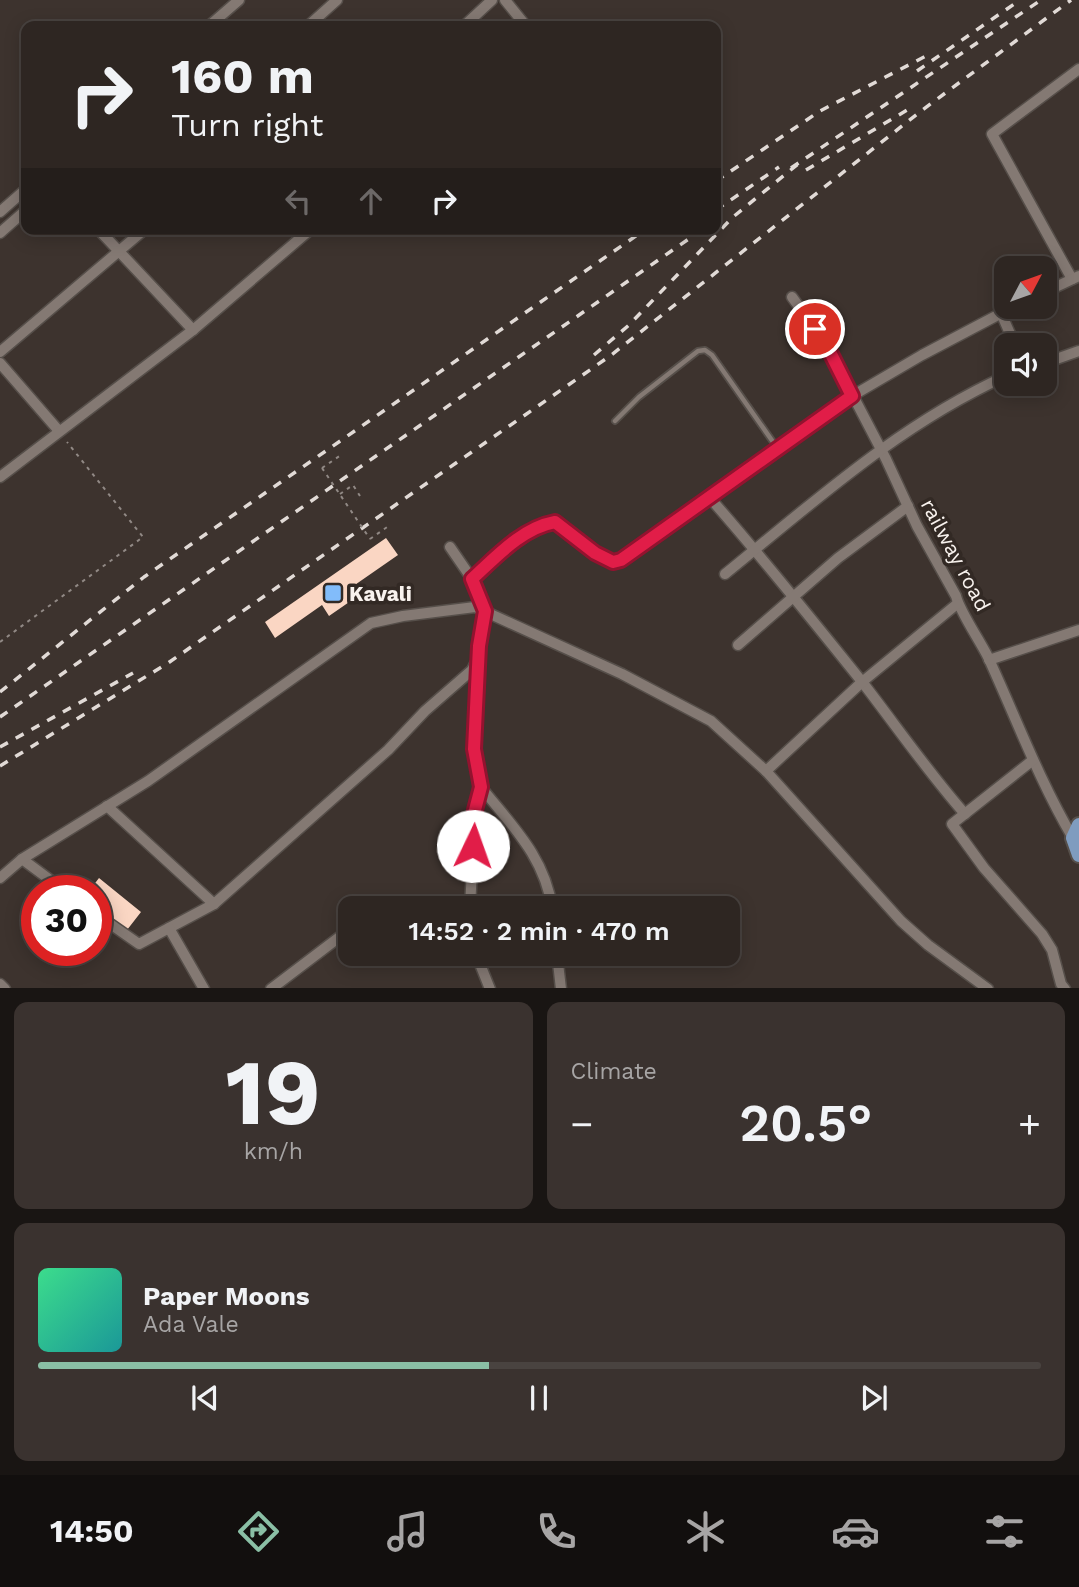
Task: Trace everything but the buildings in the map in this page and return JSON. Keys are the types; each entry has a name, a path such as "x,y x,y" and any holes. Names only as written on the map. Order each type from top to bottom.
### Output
{"main road":[{"path":"1076,832 1079,855"}],"street":[{"path":"215,21 239,0"},
{"path":"314,21 337,0"},
{"path":"469,21 492,0"},
{"path":"505,0 522,21"},
{"path":"1057,287 1076,278 992,134 1079,69"},
{"path":"0,212 21,193"},
{"path":"0,233 21,214"},
{"path":"103,235 193,330"},
{"path":"0,352 138,235"},
{"path":"0,477 193,330 304,235"},
{"name":"railway road","path":"792,298 826,344 956,596 957,604 975,631 1033,760 1076,832"},
{"path":"472,579 519,538 544,524 555,522 595,553 613,562 621,560 852,396 994,317"},
{"path":"1057,359 1079,351"},
{"path":"0,363 59,431"},
{"path":"725,574 880,449 941,409 994,382"},
{"path":"710,499 862,682 930,774 965,814"},
{"path":"738,645 838,558 908,506"},
{"path":"112,925 139,944 214,904 388,750 425,710 472,670 477,660 485,611 472,579 450,547"},
{"path":"766,771 862,682 957,604"},
{"path":"0,878 22,859 159,773 371,623 475,607 622,674 711,720 766,771 901,921 928,945 987,988"},
{"path":"989,660 1079,630"},
{"path":"471,896 475,810 481,787 474,749 479,646"},
{"path":"1033,760 952,824 984,868 1042,934 1052,950 1064,988"},
{"path":"481,787 540,862 550,896"},
{"path":"107,806 214,904"},
{"path":"22,859 44,875"},
{"path":"169,928 203,988"},
{"path":"272,988 338,938"},
{"path":"480,966 490,988"},
{"path":"558,966 561,988"}],"lane":[{"path":"615,421 639,397 698,351 705,351 712,355 778,449"}],"path":[{"path":"0,642 143,537 59,431"},
{"path":"341,455 322,468 370,538 390,525"},
{"path":"340,494 354,485 360,496"}],"railway":[{"path":"917,71 1020,0"},
{"path":"791,168 1041,0"},
{"path":"0,766 168,663 610,356 921,111 1071,0"},
{"path":"721,178 820,111 926,56"},
{"path":"806,170 914,106"},
{"path":"721,229 798,164"},
{"path":"721,207 779,167"},
{"path":"0,692 144,577 637,235"},
{"path":"0,717 694,235"},
{"path":"594,355 629,325 716,235"},
{"path":"0,747 133,673"}],"place":[{"name":"Kavali","path":"333,593"}],"route":[{"path":"473,846 475,810 481,787 474,749 479,646 485,611 472,579 519,538 544,524 555,522 595,553 613,562 621,560 852,396 826,344 815,329"}]}
